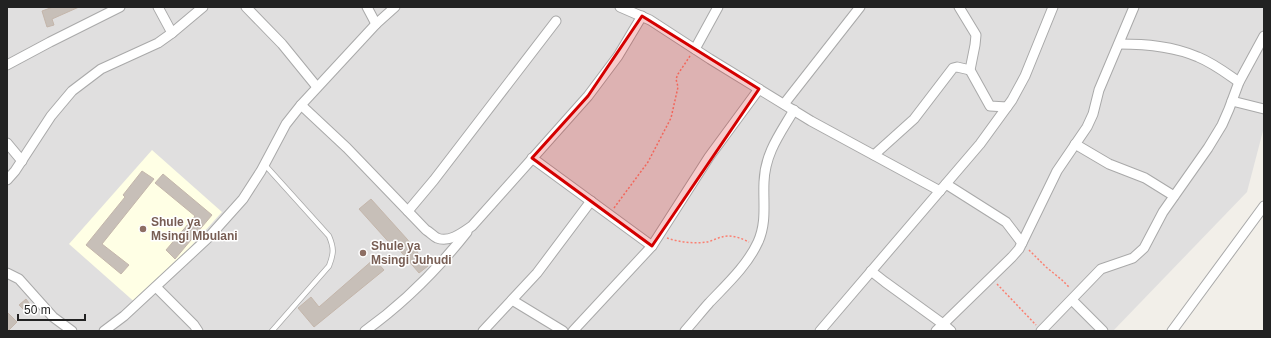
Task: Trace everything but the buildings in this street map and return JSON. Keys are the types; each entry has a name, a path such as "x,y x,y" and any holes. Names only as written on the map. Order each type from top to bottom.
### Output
{"street":[{"path":"7,65 120,7"},
{"path":"158,7 172,33"},
{"path":"246,7 282,44 317,87"},
{"path":"367,7 376,24"},
{"path":"104,331 124,316 208,238 243,199 264,165 286,124 301,105 376,24 395,7"},
{"path":"695,49 718,7"},
{"path":"784,104 860,7"},
{"path":"959,7 976,35 976,45 970,70 990,106 1007,107"},
{"path":"820,331 980,144 1007,107 1025,76 1053,7"},
{"path":"936,331 1012,257 1022,243 1057,171 1091,119 1099,90 1134,7"},
{"path":"7,180 22,161 51,116 76,87 101,69 158,43 172,33 200,8"},
{"path":"623,8 650,20 794,110 940,191"},
{"path":"365,331 406,299 445,259 472,226 588,96 618,56 642,16"},
{"path":"408,210 434,180 556,21"},
{"path":"1041,331 1101,269 1133,258 1144,248 1163,212 1208,148 1222,125 1239,82 1264,36"},
{"path":"1119,44 1157,45 1184,52 1200,58 1239,82"},
{"path":"874,155 914,119 953,68 957,67 970,70"},
{"path":"573,331 652,246 709,157 759,89"},
{"path":"1232,101 1264,109"},
{"path":"301,105 347,148 426,230 437,238 446,239 455,237 472,226"},
{"path":"685,331 736,273 756,246 763,228 765,216 764,182 768,157 773,145 794,110"},
{"path":"7,144 22,161"},
{"path":"1075,144 1109,164 1145,178 1174,196"},
{"path":"532,158 652,246"},
{"path":"946,184 1006,222 1022,243"},
{"path":"483,331 537,273 591,201"},
{"path":"1172,331 1264,206"},
{"path":"871,271 951,331"},
{"path":"7,273 20,279 53,317 72,331"},
{"path":"156,287 194,325 198,331"},
{"path":"1074,298 1103,331"},
{"path":"512,300 549,328 563,331"},
{"path":"53,317 60,331"}],"lane":[{"path":"264,165 329,236 333,246 333,255 329,266 272,331"}],"path":[{"path":"609,214 648,162 671,118 678,88 676,78 695,49"},
{"path":"659,236 685,242 706,242 723,236 728,236 744,239 756,246"},
{"path":"1022,243 1046,267 1062,280 1074,298"},
{"path":"991,278 1041,331"}],"highlighted area":[{"path":"642,16 759,89 652,246 532,158 588,96"}],"shaded area":[{"path":"7,7 1264,7 1264,127 1247,192 1113,331 7,331"},
{"path":"152,150 222,212 138,305 69,244"}],"place":[{"name":"Shule ya Msingi Mbulani","path":"143,229"},
{"name":"Shule ya Msingi Juhudi","path":"363,253"}]}
